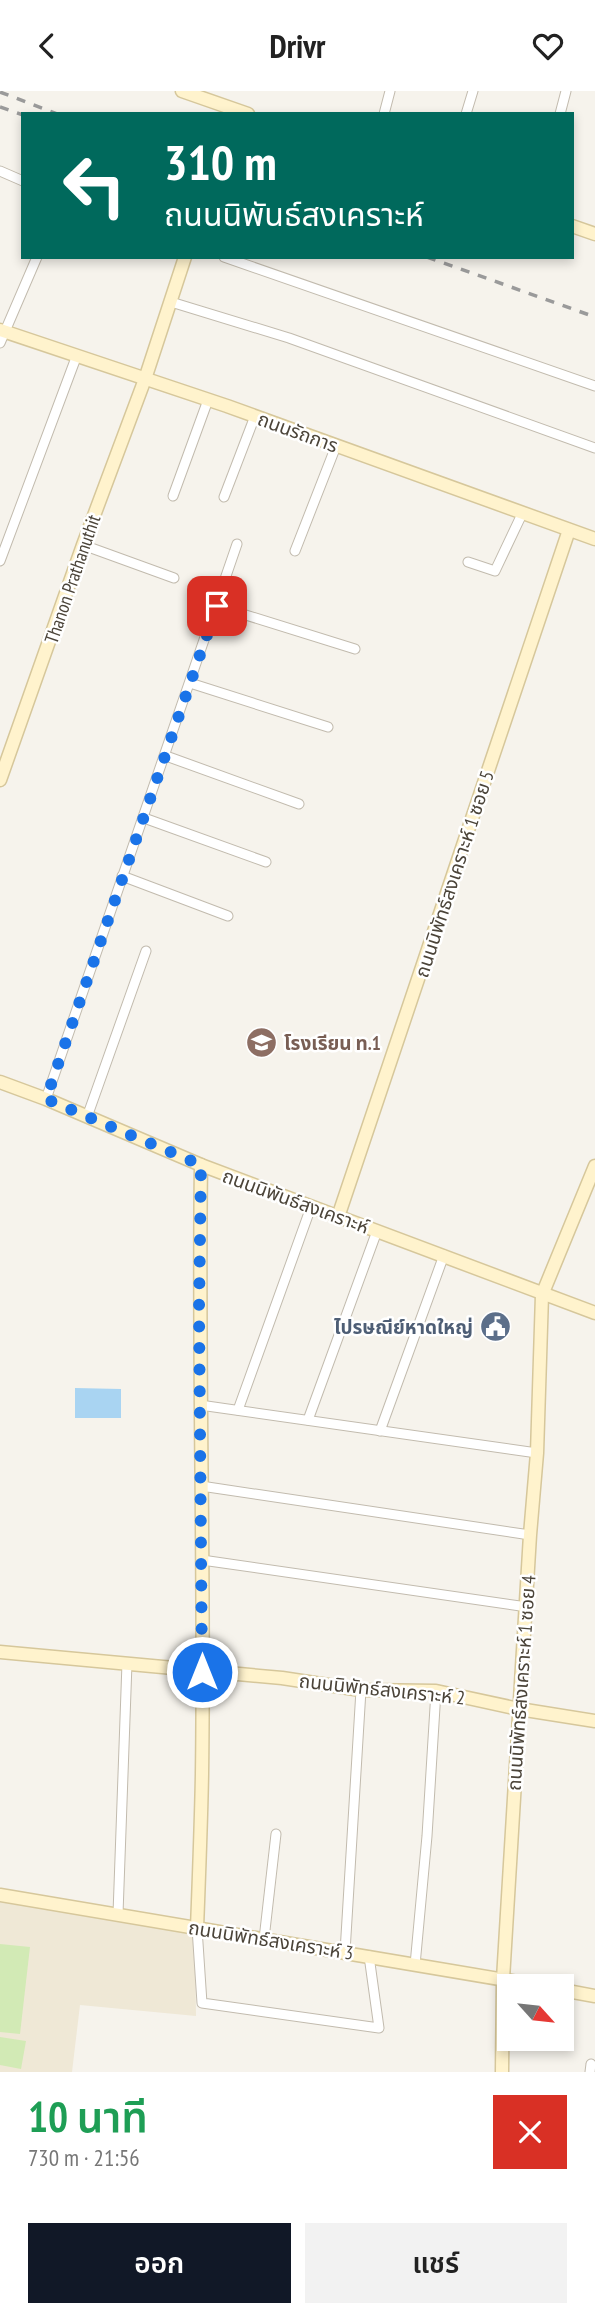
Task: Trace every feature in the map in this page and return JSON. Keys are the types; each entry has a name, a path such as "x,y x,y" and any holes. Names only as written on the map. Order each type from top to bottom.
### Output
{"street":[{"path":"181,91 242,112"},
{"path":"385,112 390,91"},
{"path":"467,112 473,91"},
{"path":"561,112 566,91"},
{"path":"0,171 21,180"},
{"path":"574,227 595,234"},
{"path":"2,335 36,259"},
{"name":"Thanon Prathanuthit","path":"0,781 145,379 184,259"},
{"path":"230,259 595,386"},
{"path":"171,302 289,338 595,448"},
{"name":"ถนนรัถการ","path":"2,335 77,355 255,416 595,539"},
{"path":"0,561 77,355"},
{"path":"173,495 208,400"},
{"path":"224,497 255,416"},
{"path":"295,551 336,446"},
{"path":"468,562 495,571 522,514"},
{"name":"ถนนนิพัทธ์สงเคราะห์ 1 ซอย 5","path":"338,1217 569,530"},
{"path":"46,1099 237,544"},
{"path":"83,545 174,578"},
{"path":"217,606 355,649"},
{"path":"190,683 328,727"},
{"path":"166,756 299,804"},
{"path":"144,818 265,862"},
{"path":"122,876 228,916"},
{"path":"87,1117 146,951"},
{"name":"ถนนนิพันธ์สงเคราะห์","path":"0,1082 201,1165 595,1313"},
{"path":"201,1165 202,1776 197,1928 202,2003 379,2028 369,1956"},
{"path":"542,1295 595,1166"},
{"path":"238,1410 311,1207"},
{"path":"308,1420 377,1231"},
{"path":"380,1431 444,1255"},
{"name":"ถนนนิพัทธ์สงเคราะห์ 1 ซอย 4","path":"503,1974 537,1453 542,1295"},
{"path":"200,1405 537,1453"},
{"path":"201,1486 530,1535"},
{"path":"202,1560 527,1607"},
{"name":"ถนนนิพัทธ์สงเคราะห์ 2","path":"0,1652 282,1678 361,1690 436,1691 519,1709 595,1721"},
{"path":"118,1914 127,1663"},
{"path":"345,1952 361,1690"},
{"path":"415,1965 427,1836 436,1691"},
{"path":"264,1939 276,1834"},
{"name":"ถนนนิพัทธ์สงเคราะห์ 3","path":"0,1895 497,1978"},
{"path":"574,1992 595,1996"},
{"name":"ถนนนิพัทธ์สงเคราะห์ 1 ซอย 4","path":"502,2051 502,2072"}],"shaded area":[{"path":"0,1896 195,1926 196,2016 80,2005 72,2072 0,2072"}],"green space":[{"path":"0,1944 30,1947 20,2034 0,2032"},
{"path":"0,2037 26,2041 21,2069 0,2065"}],"water":[{"path":"75,1388 121,1389 121,1418 75,1418"}],"railway":[{"path":"0,92 52,112"},
{"path":"0,107 21,114"},
{"path":"433,259 595,317"}],"place":[{"name":"โรงเรียน ท.1","path":"261,1043"},
{"name":"ไปรษณีย์หาดใหญ่","path":"496,1327"}],"route":[{"path":"202,1672 199,1309 201,1165 46,1099 217,606"}]}
